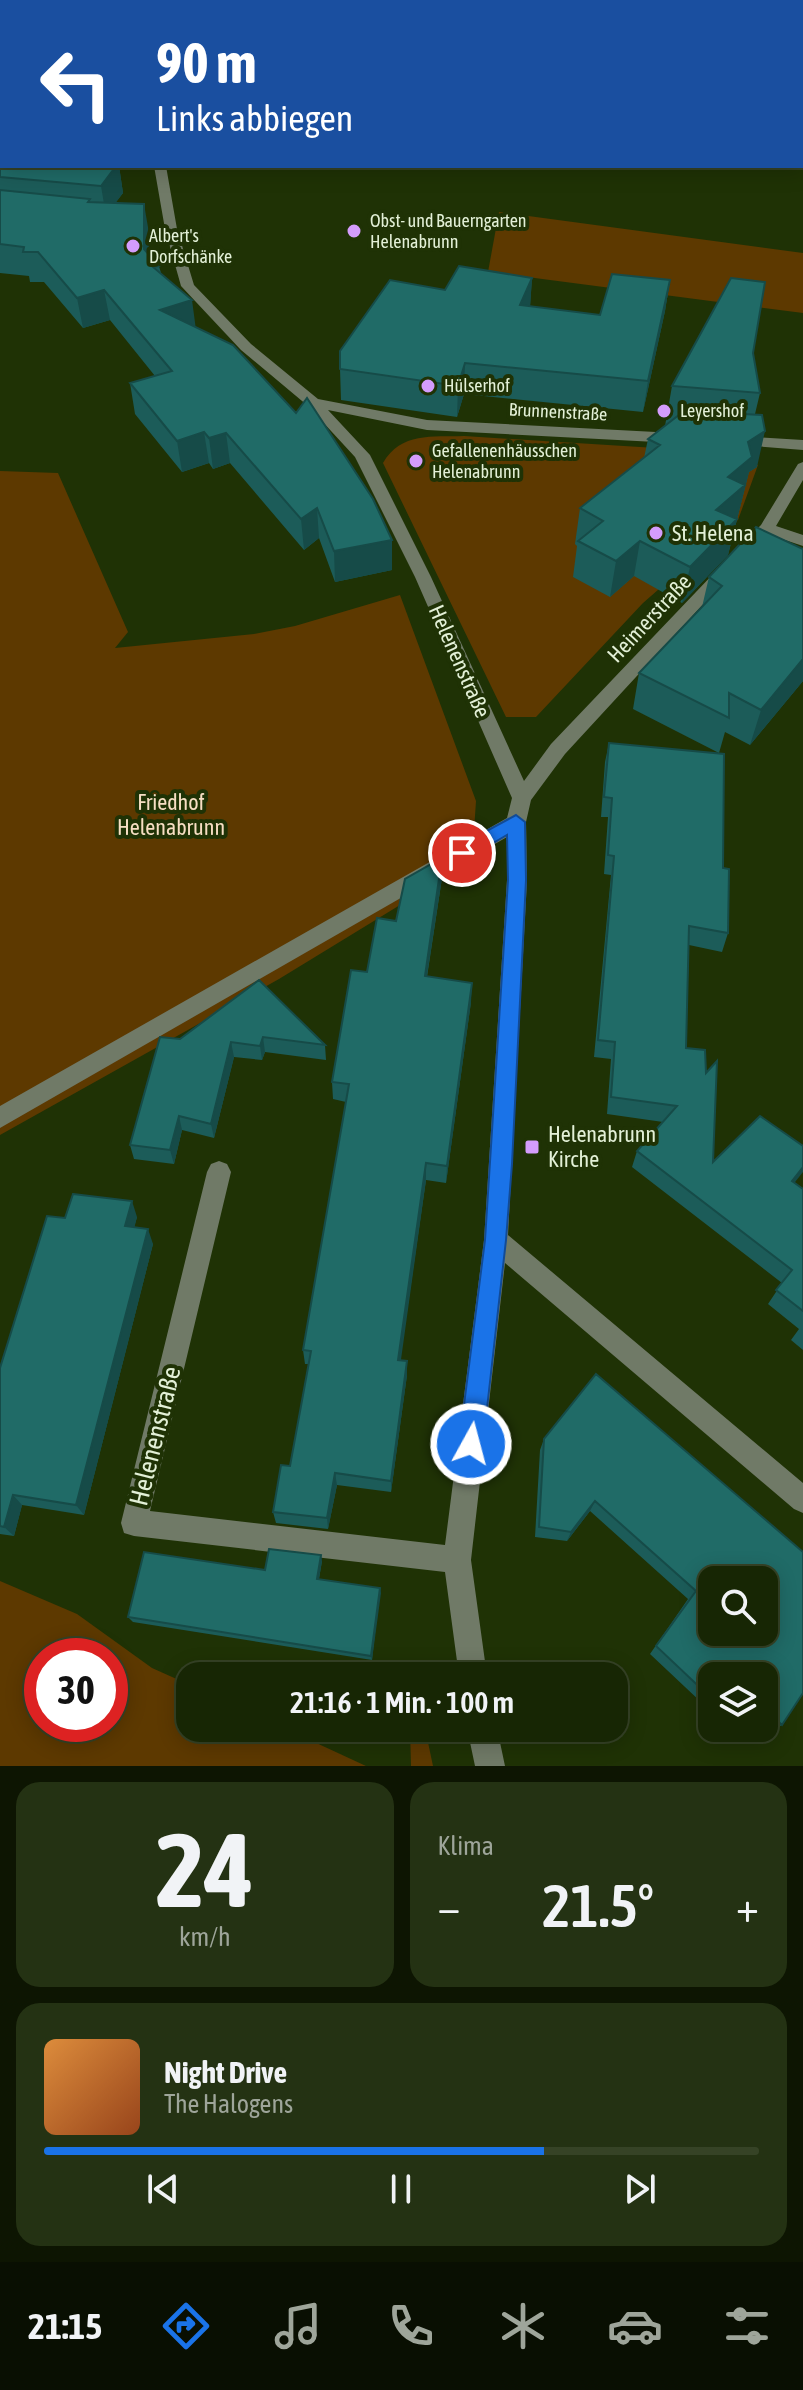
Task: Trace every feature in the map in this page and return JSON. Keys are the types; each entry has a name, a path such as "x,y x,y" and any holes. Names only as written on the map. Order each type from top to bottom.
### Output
{"street":[{"name":"Helenenstraße","path":"160,168 171,229 188,286 246,347 313,403 362,455 423,577 522,798"},
{"path":"156,227 171,229"},
{"name":"Brunnenstraße","path":"313,403 427,425 684,439"},
{"path":"714,440 803,445"},
{"name":"Heimerstraße","path":"522,798 558,749 767,528 803,467"},
{"path":"767,528 803,541"},
{"path":"471,1662 457,1560 496,1240 517,880 516,822 522,798"},
{"path":"0,1118 516,822"},
{"name":"Helenenstraße","path":"219,1172 134,1523 457,1560"},
{"path":"496,1240 803,1500"},
{"path":"485,1742 490,1766"}],"green space":[{"path":"499,212 803,253 803,313 488,272"},
{"path":"464,436 736,453 758,465 738,520 643,603 536,717 506,717 383,463 390,453 408,441"},
{"name":"Friedhof Helenabrunn","path":"0,471 58,473 128,632 115,648 254,634 295,626 400,595 476,801 472,861 279,979 0,1135"},
{"path":"0,1581 77,1614 110,1638 24,1638 24,1742 128,1742 128,1651 152,1668 176,1679 176,1742 314,1742 366,1766 0,1766"},
{"path":"410,1742 428,1742 433,1766 411,1766"}],"building":[{"path":"0,168 114,168 101,186 0,177"},
{"path":"0,190 90,199 88,202 144,204 144,249 159,266 153,267 192,300 160,310 233,345 296,413 307,398 373,499 392,540 334,551 317,508 301,519 226,433 209,438 204,432 177,441 130,383 172,371 104,290 77,298 38,252 23,252 24,247 0,244"},
{"path":"459,266 532,278 520,305 600,315 612,274 670,280 648,381 465,363 458,386 340,369 340,351 390,280 445,290"},
{"path":"731,278 765,282 753,353 760,393 672,386"},
{"name":"St. Helena","path":"684,411 762,415 765,431 748,442 752,457 728,477 745,485 716,510 737,519 690,567 640,541 616,561 578,541 603,521 580,508 660,445 648,439"},
{"path":"756,527 803,549 803,659 761,710 729,693 729,718 639,673 722,586 709,577"},
{"path":"609,743 724,754 723,868 729,869 728,933 689,926 686,1048 705,1050 706,1073 717,1061 713,1162 760,1116 803,1146 803,1167 792,1181 803,1189 803,1311 776,1290 792,1270 637,1151 677,1106 611,1097 615,1042 598,1040 614,856 608,855 612,798 604,797"},
{"path":"442,858 425,976 472,983 447,1166 426,1163 398,1360 407,1361 391,1481 335,1473 327,1518 273,1512 281,1465 290,1466 311,1351 303,1350 349,1084 332,1082 351,970 367,972 377,918 396,921 405,879"},
{"path":"259,980 325,1045 263,1037 260,1046 231,1042 211,1124 179,1116 170,1150 130,1145 160,1037 180,1039"},
{"path":"73,1194 132,1201 125,1226 148,1229 76,1505 13,1495 4,1527 0,1526 0,1368 47,1216 65,1218"},
{"path":"596,1374 803,1552 803,1693 782,1725 778,1721 778,1662 698,1662 698,1686 656,1646 696,1591 595,1501 571,1532 539,1527 544,1439"},
{"path":"269,1549 321,1555 317,1579 380,1588 371,1656 128,1617 144,1552 265,1570"}],"place":[{"name":"Obst- und Bauerngarten Helenabrunn","path":"354,231"},
{"name":"Albert's Dorfschänke","path":"133,246"},
{"name":"Hülserhof","path":"428,386"},
{"name":"Leyershof","path":"664,411"},
{"name":"Gefallenenhäusschen Helenabrunn","path":"416,461"},
{"name":"St. Helena","path":"656,533"},
{"name":"Helenabrunn Kirche","path":"532,1147"}],"route":[{"path":"462,853 516,822 517,880 496,1240 471,1444"}]}
